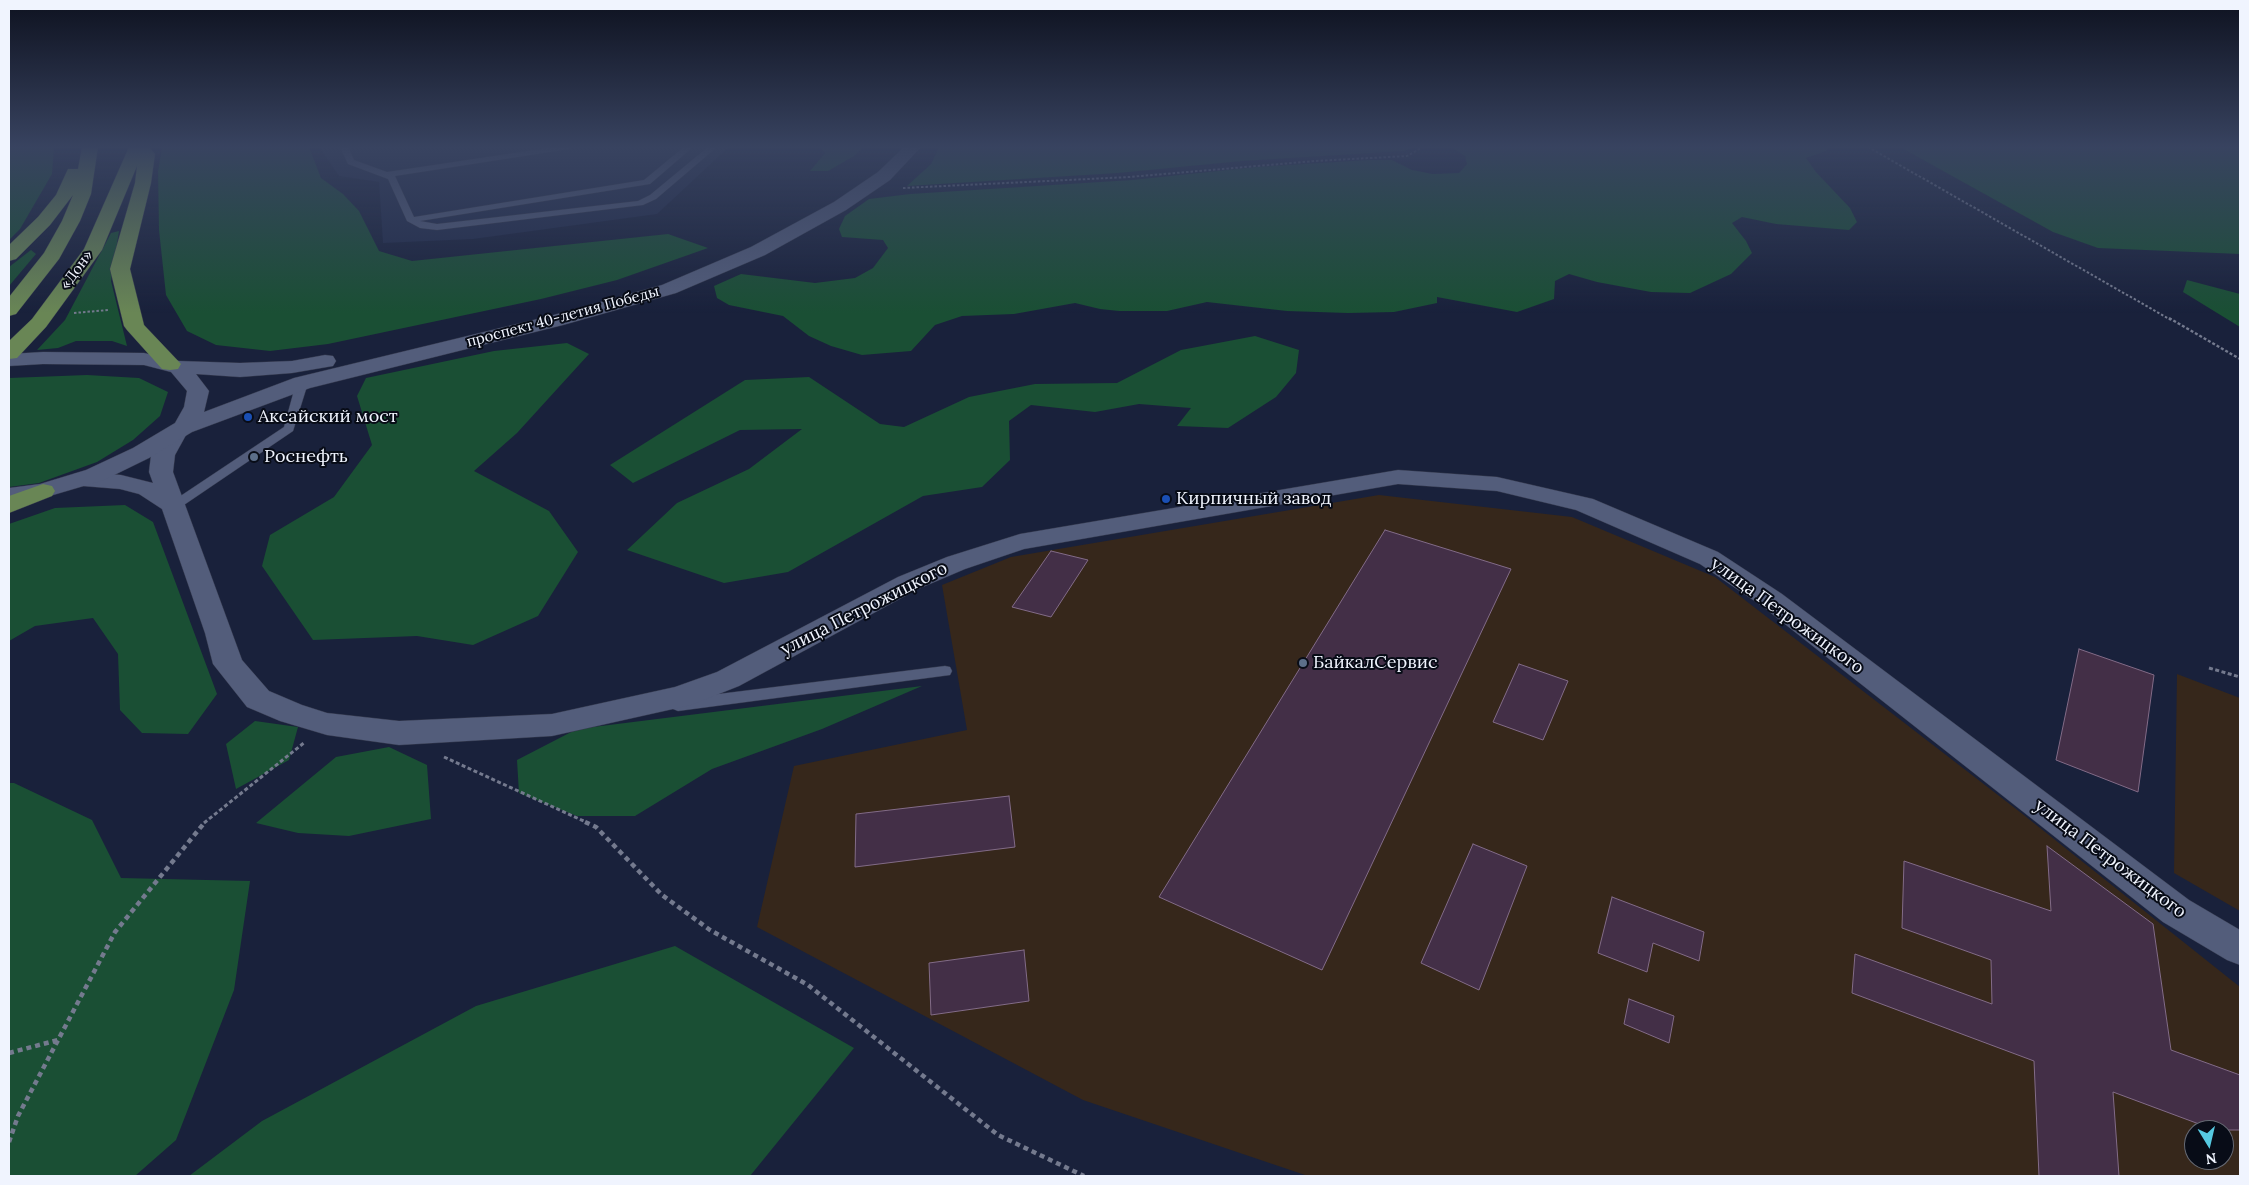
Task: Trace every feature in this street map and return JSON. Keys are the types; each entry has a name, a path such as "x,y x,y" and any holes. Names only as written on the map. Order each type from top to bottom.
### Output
{"main road":[{"path":"9,255 44,221 59,202"},
{"name":"«Дон»","path":"9,310 52,255 71,221 79,202"},
{"name":"«Дон»","path":"9,353 41,320 93,250 114,202"},
{"path":"138,202 120,269 134,326 152,347 175,365"},
{"name":"проспект 40-летия Победы","path":"9,360 144,359 175,365 240,370 292,367 356,356 608,298 660,282 744,244 823,202"},
{"name":"проспект 40-летия Победы","path":"83,479 141,453 179,431 302,382 556,321 668,289 758,251 846,202"},
{"name":"улица Петрожицкого","path":"175,365 198,391 195,407 163,455 161,472 219,633 228,664 258,699 291,713 327,724 400,733 552,725 680,697 728,679 908,583 956,563 1020,542 1398,477 1497,484 1584,504 1709,558 1772,600 2176,911 2240,949"},
{"path":"9,506 43,491 83,479 120,482 148,489 174,506"},
{"path":"9,496 43,491"}],"lane":[{"path":"403,202 410,219 423,226 437,227 642,202"},
{"path":"410,219 517,202"},
{"path":"174,506 290,428 302,382"},
{"path":"623,710 660,708 945,671"}],"path":[{"path":"1965,202 2240,359"},
{"path":"41,320 130,307"},
{"path":"2209,668 2240,677"},
{"path":"9,1142 18,1116 115,932 206,821 327,724"},
{"path":"442,756 596,827 662,895 710,930 808,985 998,1135 1084,1176"},
{"path":"9,1053 58,1040"}],"shaded area":[{"path":"380,202 670,202 657,214 473,239 383,243"},
{"path":"1379,495 1572,517 1715,577 2020,812 2240,987 2240,1176 1308,1176 1083,1100 757,927 794,766 967,730 942,585 1011,557"},
{"path":"2177,674 2240,698 2240,911 2174,873"}],"green space":[{"path":"9,202 36,202 20,229 9,240"},
{"path":"159,202 351,202 359,211 379,251 412,261 668,234 708,248 617,280 541,299 328,344 270,351 216,345 187,331 166,295 159,230"},
{"path":"864,202 1845,202 1850,208 1857,222 1849,230 1776,224 1742,217 1732,223 1746,241 1752,253 1731,274 1690,293 1651,292 1597,282 1569,274 1555,281 1554,299 1517,312 1437,297 1437,303 1394,312 1348,313 1287,311 1207,302 1167,311 1119,311 1075,303 1014,314 962,316 935,325 911,351 862,355 831,346 809,336 783,316 729,305 717,298 714,286 741,274 815,283 855,278 873,268 888,248 883,240 842,237 839,229 845,216"},
{"path":"2000,202 2240,202 2240,254 2098,248 2053,232"},
{"path":"119,231 111,281 127,346 112,341 76,341 58,348 37,350 65,320 111,233"},
{"path":"31,250 36,254 9,286 9,267"},
{"path":"2187,280 2240,294 2240,327 2183,292"},
{"path":"1255,336 1299,350 1296,373 1276,397 1228,428 1177,426 1191,408 1139,404 1095,412 1031,405 1009,421 1010,460 982,487 923,496 788,572 724,583 627,550 677,503 749,469 802,429 740,430 633,483 610,465 745,380 809,377 880,424 904,427 969,397 1035,384 1117,383 1181,350"},
{"path":"567,343 589,354 517,433 474,471 549,511 578,552 538,616 473,645 417,636 313,640 262,566 270,535 334,497 372,445 357,396 366,378 494,351"},
{"path":"87,375 139,378 168,392 160,416 133,440 97,462 39,483 9,487 9,378"},
{"path":"125,505 153,522 217,694 188,734 142,733 120,710 118,654 93,618 35,626 9,641 9,524 55,508"},
{"path":"922,686 822,729 712,769 635,816 577,816 519,793 517,760 577,729"},
{"path":"255,721 298,727 289,760 236,789 226,744"},
{"path":"389,747 427,765 431,819 349,836 298,833 256,823 336,757"},
{"path":"9,783 14,783 92,820 121,878 250,881 234,990 176,1140 135,1176 9,1176"},
{"path":"675,946 854,1048 750,1176 189,1176 262,1121 476,1006"}],"building":[{"path":"1385,530 1511,569 1322,970 1159,897"},
{"path":"1051,551 1088,560 1051,617 1012,607"},
{"path":"2079,649 2154,675 2138,792 2056,760"},
{"path":"1519,664 1568,681 1543,740 1493,722"},
{"path":"1009,796 1015,847 855,867 856,814"},
{"path":"1473,844 1527,866 1479,990 1421,963"},
{"path":"2047,846 2153,924 2171,1050 2240,1075 2240,1130 2234,1130 2234,1120 2188,1120 2113,1092 2119,1176 2039,1176 2034,1061 1852,993 1855,954 1992,1004 1991,960 1902,928 1904,861 2051,911"},
{"path":"1612,897 1704,932 1699,961 1653,943 1647,972 1598,953"},
{"path":"1024,950 1029,1001 931,1015 929,963"},
{"path":"1629,999 1674,1016 1669,1043 1624,1024"}],"place":[{"name":"Аксайский мост","path":"248,417"},
{"name":"Роснефть","path":"254,457"},
{"name":"Кирпичный завод","path":"1166,499"},
{"name":"БайкалСервис","path":"1303,663"}]}
